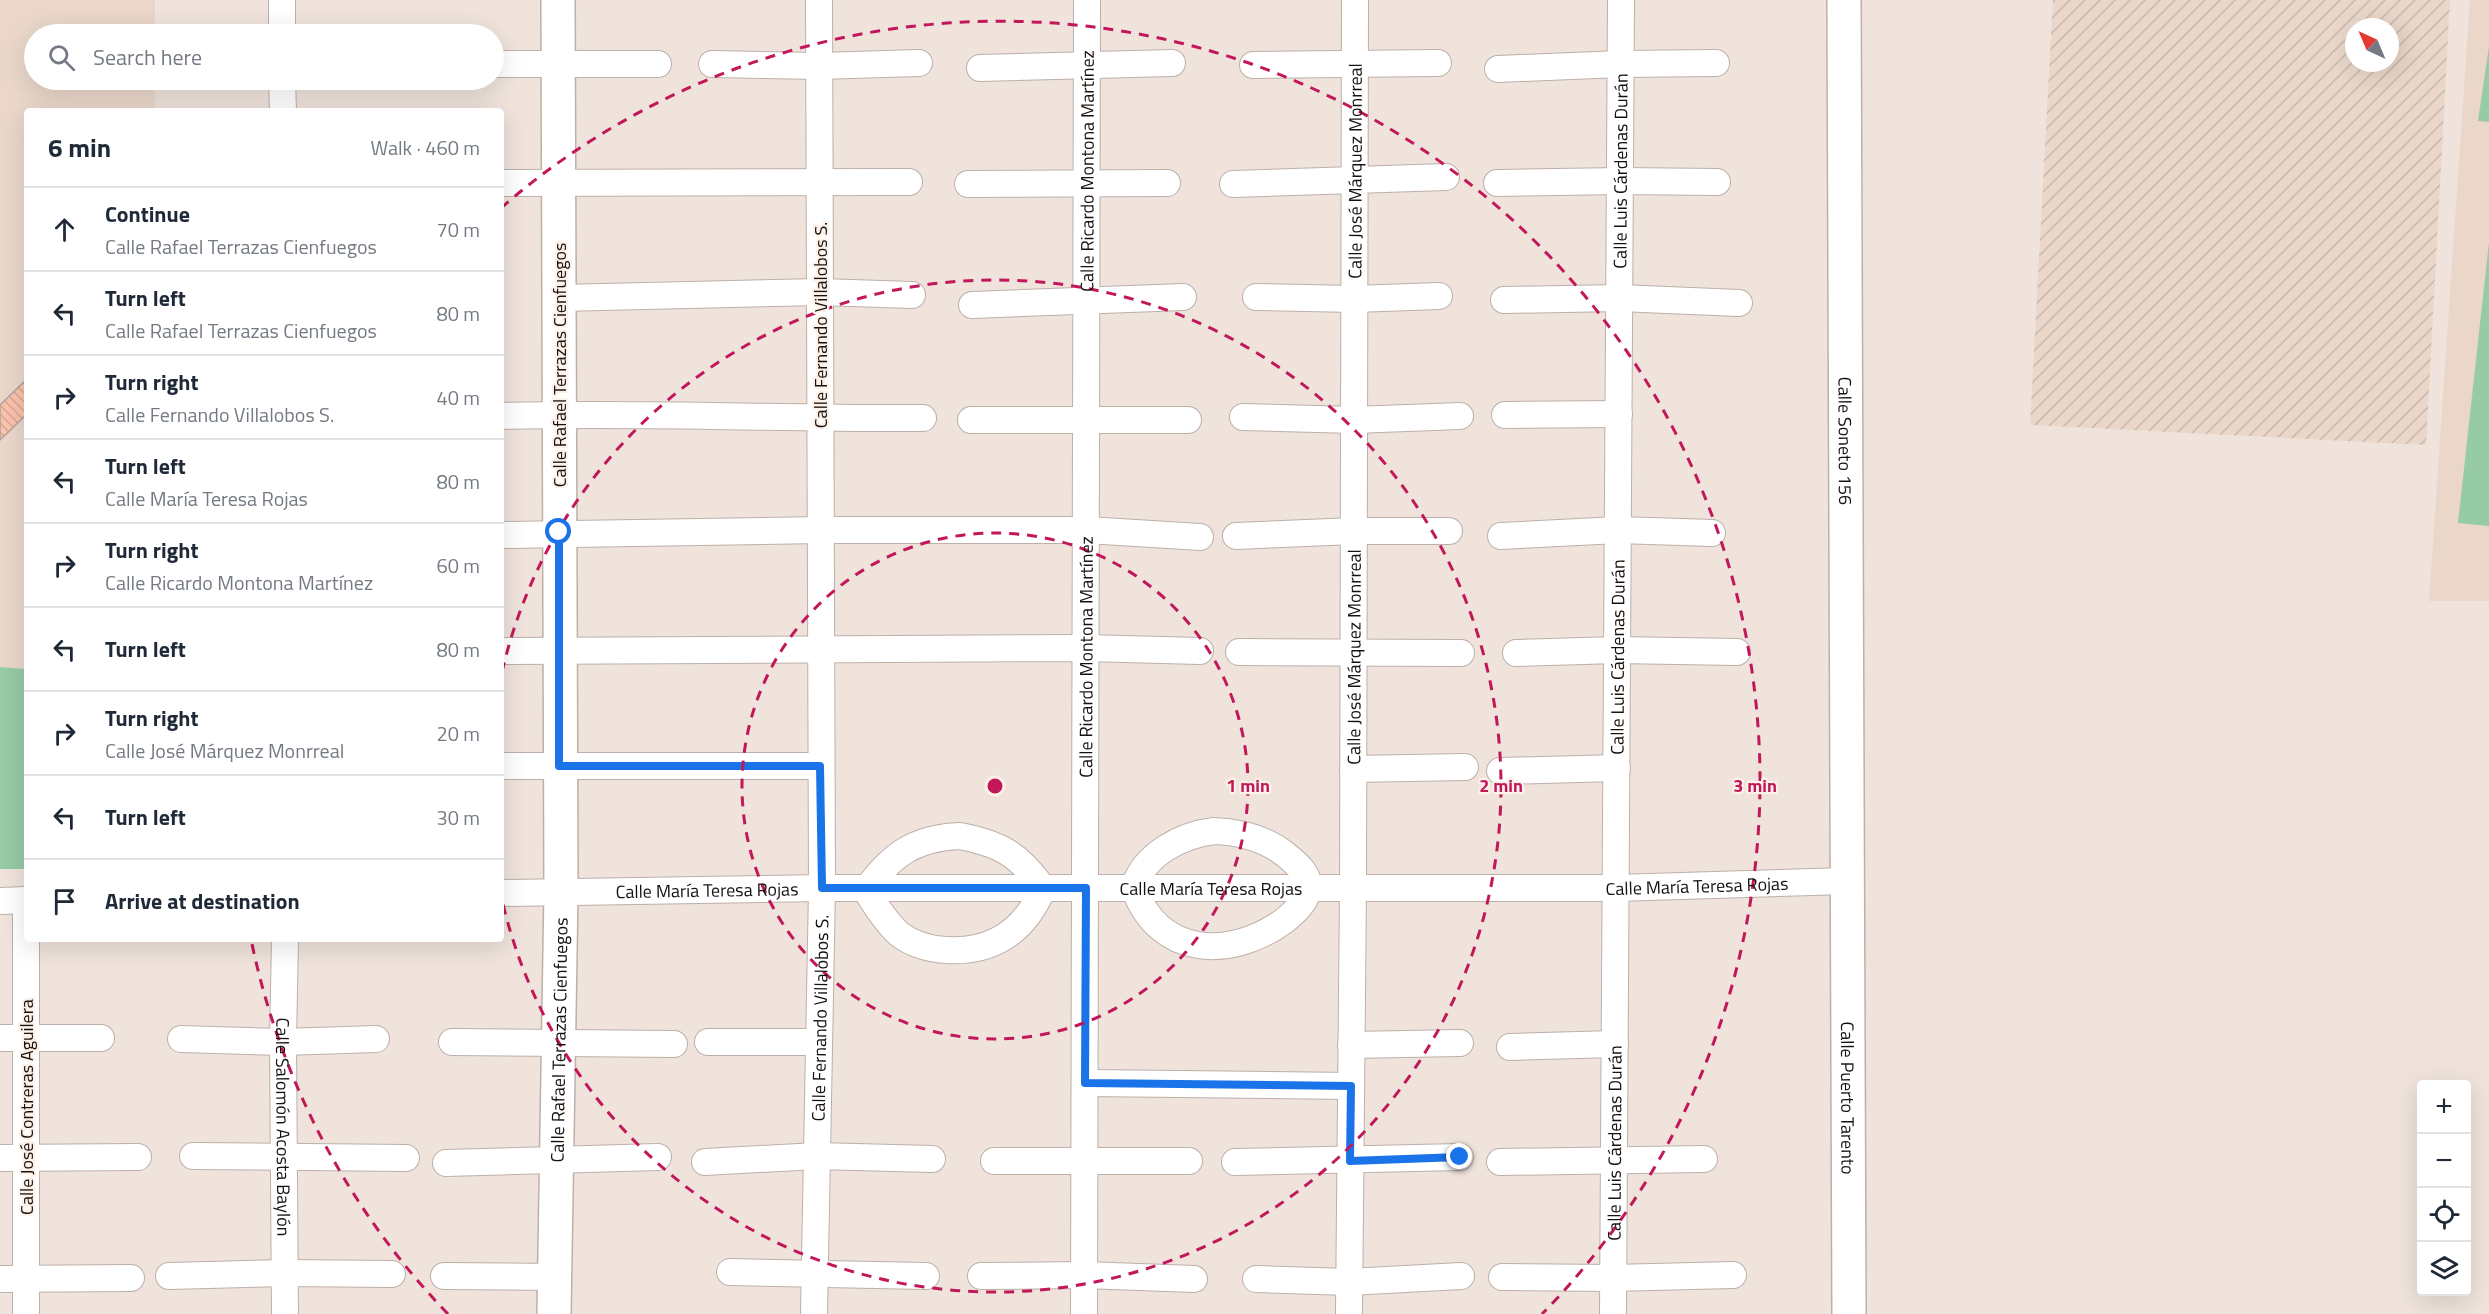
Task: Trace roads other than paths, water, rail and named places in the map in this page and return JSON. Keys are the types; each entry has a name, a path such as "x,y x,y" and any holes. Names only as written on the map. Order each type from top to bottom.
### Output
{"street":[{"path":"282,0 282,24"},
{"name":"Calle Rafael Terrazas Cienfuegos","path":"554,1314 561,892 558,0"},
{"name":"Calle Fernando Villalobos S.","path":"814,1314 822,888 819,0"},
{"name":"Calle Ricardo Montona Martínez","path":"1084,1314 1087,0"},
{"name":"Calle José Márquez Monrreal","path":"1349,1314 1353,888 1355,0"},
{"name":"Calle Luis Cárdenas Durán","path":"1613,1314 1621,0"},
{"name":"Calle Soneto 156","path":"1844,0 1847,881"},
{"path":"712,64 819,66 919,63"},
{"path":"980,68 1172,63"},
{"path":"1253,65 1438,63"},
{"path":"1498,69 1716,63"},
{"path":"504,64 658,64"},
{"path":"282,90 283,108"},
{"path":"1233,184 1446,177"},
{"path":"504,183 909,182"},
{"path":"1497,183 1717,182"},
{"path":"968,184 1167,183"},
{"path":"559,298 820,292 912,295"},
{"path":"1256,297 1354,299 1439,296"},
{"path":"972,304 1183,297"},
{"path":"1504,300 1619,298 1739,303"},
{"path":"504,416 559,414 820,419 922,418"},
{"path":"1505,415 1619,414"},
{"path":"1243,417 1354,420 1460,416"},
{"path":"971,420 1188,420"},
{"path":"504,535 559,532 1087,530 1200,537"},
{"path":"1501,536 1618,530 1712,533"},
{"path":"1236,536 1354,531 1449,531"},
{"path":"504,651 1086,648 1200,651"},
{"path":"1516,653 1617,650 1737,652"},
{"path":"1239,652 1461,653"},
{"path":"504,766 820,766"},
{"path":"1353,769 1465,766"},
{"path":"1500,771 1617,768"},
{"path":"1214,831 1237,832 1250,836 1282,852 1300,868 1308,888 1301,905 1264,935 1228,946 1216,947 1165,933 1147,916 1134,888 1138,873 1160,852 1185,838 1214,831"},
{"path":"960,836 994,844 1007,851 1033,875 1043,888 1033,908 1011,932 994,944 960,951 920,946 900,935 866,890 884,867 909,848 925,839 960,836"},
{"name":"Calle María Teresa Rojas","path":"504,893 822,888 866,890 1616,888 1847,881"},
{"name":"Calle Puerto Tarento","path":"1847,881 1849,1314"},
{"path":"0,901 24,900"},
{"name":"Calle José Contreras Aguilera","path":"26,942 26,1314"},
{"name":"Calle Salomón Acosta Baylón","path":"285,942 283,1042 285,1314"},
{"path":"0,1038 101,1038"},
{"path":"181,1039 283,1042 376,1039"},
{"path":"452,1042 674,1044"},
{"path":"708,1042 819,1042"},
{"path":"1351,1045 1460,1043"},
{"path":"1510,1047 1615,1044"},
{"path":"1085,1083 1351,1086"},
{"path":"194,1156 406,1158"},
{"path":"705,1162 817,1156 932,1159"},
{"path":"0,1158 138,1157"},
{"path":"446,1163 658,1157"},
{"path":"1235,1162 1460,1157"},
{"path":"1500,1162 1704,1159"},
{"path":"993,1161 1189,1161"},
{"path":"730,1272 926,1276"},
{"path":"169,1276 286,1273 392,1274"},
{"path":"981,1276 1084,1275 1194,1279"},
{"path":"1502,1277 1613,1278 1733,1275"},
{"path":"444,1276 555,1277"},
{"path":"1256,1279 1349,1282 1461,1276"},
{"path":"0,1279 131,1278"}]}
